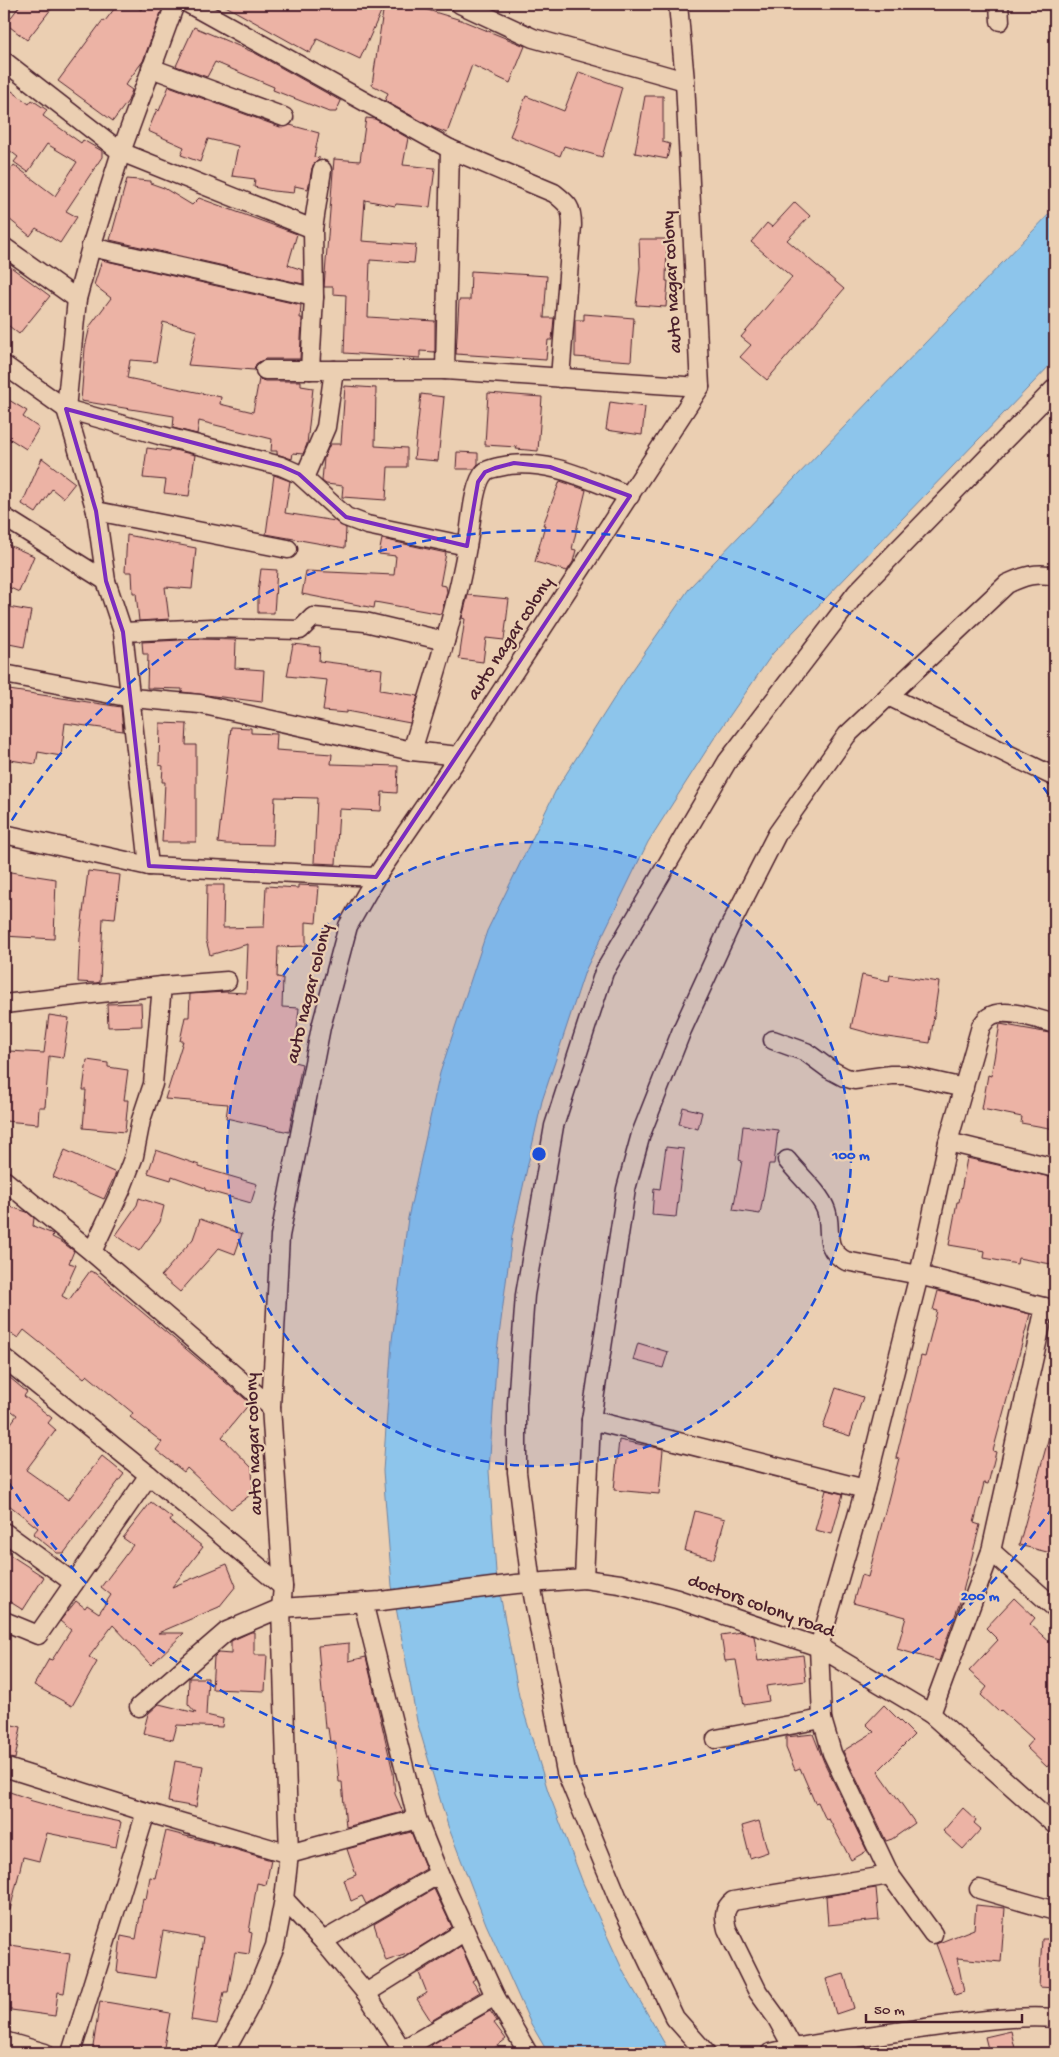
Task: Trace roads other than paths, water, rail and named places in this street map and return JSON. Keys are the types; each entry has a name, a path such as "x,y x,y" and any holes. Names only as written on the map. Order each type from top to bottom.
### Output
{"street":[{"path":"149,866 132,698 123,632 106,581 96,511 73,440 66,408 77,299 91,247 121,152 175,4"},
{"path":"189,4 450,150 554,193 566,202 572,212 560,378"},
{"path":"460,4 533,38 684,81"},
{"name":"auto nagar colony","path":"224,2053 250,2006 275,1946 284,1899 289,1854 281,1608 284,1587 271,1407 280,1236 320,1027 348,926 376,877 459,756 700,387 684,81 678,4"},
{"path":"4,62 121,152 313,229"},
{"path":"151,68 284,117"},
{"path":"445,370 450,150"},
{"path":"310,370 314,297 313,229 322,170"},
{"path":"4,247 77,299"},
{"path":"91,247 314,297"},
{"path":"4,365 66,408 158,435 280,466 304,478 346,517 367,525 467,546"},
{"path":"265,370 445,370 700,387"},
{"path":"304,478 326,427 334,370"},
{"path":"706,2053 675,2018 617,1896 566,1772 524,1584 517,1472 517,1404 525,1295 554,1126 604,972 727,762 857,592 1055,388"},
{"path":"412,751 445,641 467,546 478,482 485,472 514,463 550,467 588,479 630,496"},
{"path":"96,511 288,549"},
{"path":"4,517 106,581"},
{"path":"584,1579 591,1420 626,1190 641,1134 682,1030 729,928 777,834 847,735 1007,584 1026,575 1044,574 1055,576"},
{"path":"123,632 211,628 300,630 312,617 366,622 445,641"},
{"path":"4,674 132,698 200,704 412,751 459,756"},
{"path":"888,696 1055,776"},
{"path":"4,834 149,866 376,877"},
{"path":"4,1004 227,980"},
{"path":"92,1252 121,1190 134,1156 141,1120 153,1084 162,986"},
{"path":"933,1934 890,1875 832,1753 822,1719 819,1646 865,1489 919,1274 948,1142 981,1026 989,1017 1014,1013 1055,1024"},
{"path":"773,1040 806,1052 829,1069 854,1080 906,1075 964,1088"},
{"path":"948,1142 1055,1168"},
{"path":"787,1160 823,1203 827,1212 827,1228 831,1246 838,1257 846,1262 919,1274 1050,1308 991,1551 931,1714"},
{"path":"4,1180 92,1252 271,1407"},
{"path":"4,1358 150,1475 284,1587"},
{"path":"591,1420 865,1489"},
{"path":"4,1621 38,1635 150,1475"},
{"path":"4,1532 74,1583"},
{"path":"991,1551 1055,1608"},
{"name":"doctors colony road","path":"140,1707 227,1631 281,1608 372,1601 584,1579 620,1584 677,1598 819,1646 931,1714 1055,1825"},
{"path":"372,1601 417,1819 439,1874 495,1996 528,2053"},
{"path":"716,1739 822,1719"},
{"path":"4,1767 146,1812 289,1854 417,1819"},
{"path":"71,2053 146,1812"},
{"path":"323,1941 439,1874"},
{"path":"793,2048 776,2017 758,1992 727,1929 724,1918 728,1905 733,1901 890,1875"},
{"path":"979,1889 1055,1911"},
{"path":"284,1899 366,1992 403,2051 495,1996"},
{"path":"366,1992 465,1931"},
{"path":"770,2053 981,2020 1021,2016 1055,2018"},
{"path":"4,2041 45,2053"}],"water":[{"path":"1055,208 1055,360 773,653 713,740 648,842 585,971 542,1101 512,1236 497,1351 489,1471 496,1572 519,1696 548,1791 583,1883 624,1973 670,2053 548,2053 530,2022 486,1924 448,1826 417,1721 392,1586 383,1471 392,1340 408,1218 440,1073 487,931 556,790 625,681 691,586"}]}
